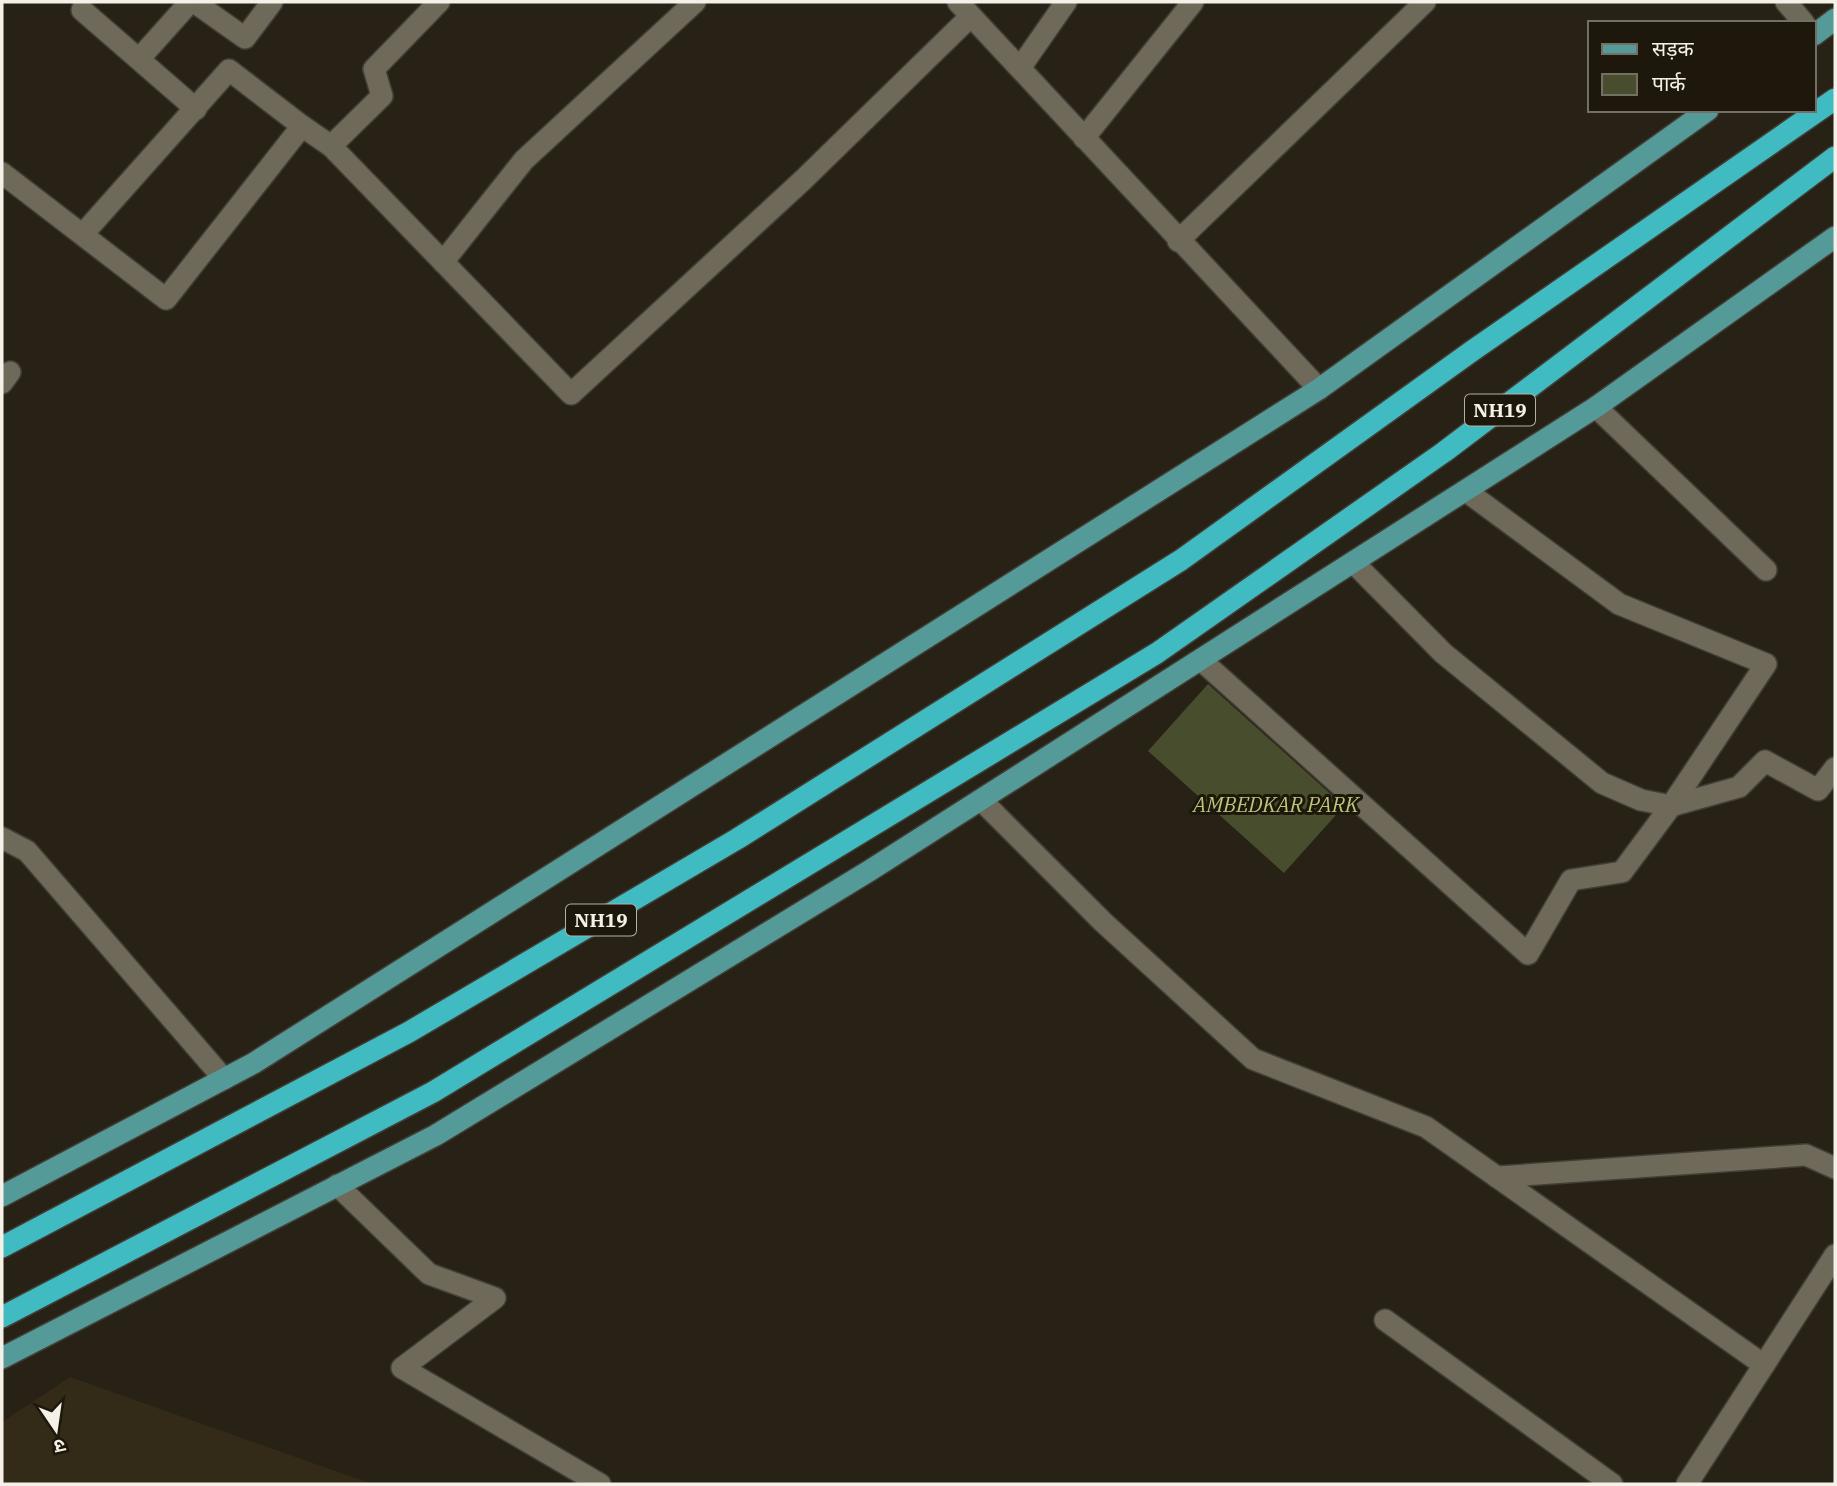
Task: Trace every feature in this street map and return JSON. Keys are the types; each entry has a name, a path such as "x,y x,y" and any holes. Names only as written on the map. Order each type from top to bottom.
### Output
{"highway":[{"name":"NH19","path":"2,1247 409,1032 737,839 1181,560 1472,351 1835,99"},
{"name":"NH19","path":"2,1317 433,1092 1157,653 1444,452 1835,157"}],"main road":[{"path":"1816,33 1835,19"},
{"path":"2,1196 254,1063 1319,389 1706,112"},
{"path":"2,1358 436,1135 1202,661 1597,407 1835,237"}],"street":[{"path":"139,59 192,2 245,38 272,2"},
{"path":"331,146 382,96 374,69 439,2"},
{"path":"443,262 524,160 695,2"},
{"path":"1020,68 1066,2"},
{"path":"1084,138 1192,2"},
{"path":"1178,241 1425,2"},
{"path":"1786,2 1802,21"},
{"path":"83,234 229,70 331,146 570,394 803,180 965,9 1178,241 1319,389"},
{"path":"82,10 196,109"},
{"path":"2,173 166,299 302,125"},
{"path":"1597,407 1766,570"},
{"path":"1202,661 1528,954 1571,880 1622,872 1671,806 1766,664 1619,604 1466,491"},
{"path":"1354,563 1443,653 1602,783 1641,800 1671,806 1739,787 1765,761 1818,790 1835,768"},
{"path":"981,800 1102,922 1253,1059 1426,1127 1764,1365"},
{"path":"2,838 27,851 224,1079"},
{"path":"1497,1177 1806,1154 1835,1168"},
{"path":"337,1185 429,1274 495,1298 402,1368 600,1484"},
{"path":"1688,1484 1835,1255"},
{"path":"1385,1320 1612,1484"}],"shaded area":[{"path":"70,1377 372,1484 2,1484 2,1422"}],"green space":[{"name":"AMBEDKAR PARK","path":"1208,684 1344,806 1284,873 1148,751"}]}
